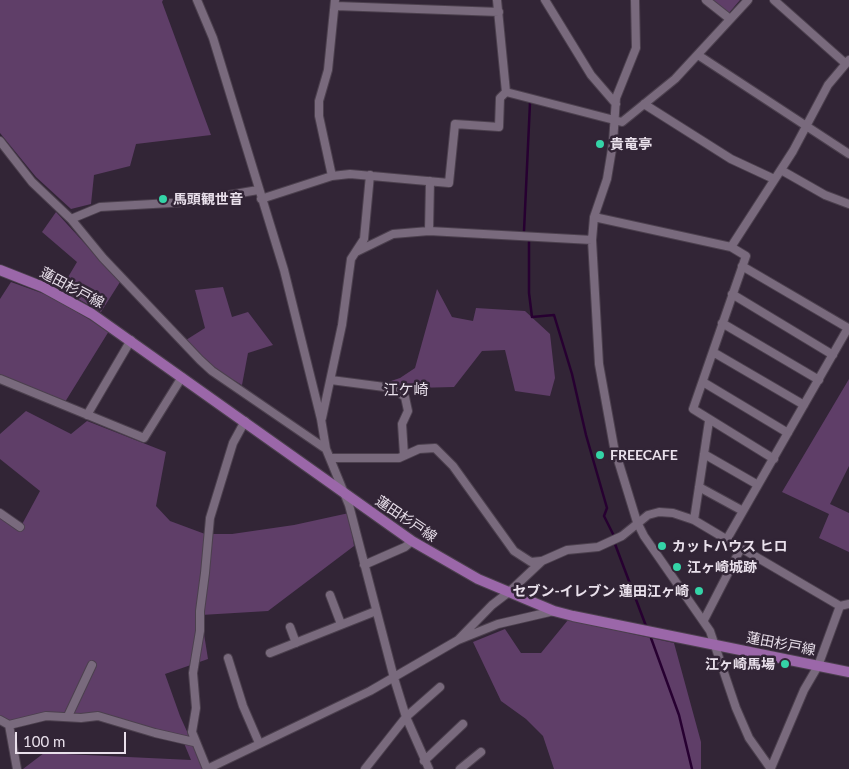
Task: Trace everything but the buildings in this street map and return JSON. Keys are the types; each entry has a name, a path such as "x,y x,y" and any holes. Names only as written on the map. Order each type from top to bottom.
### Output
{"main road":[{"name":"蓮田杉戸線","path":"0,270 63,297 132,340 345,494 412,541 457,568 554,611 849,672"}],"street":[{"path":"197,0 213,38 284,270 321,419 326,449 345,494 394,678 406,717 429,769"},
{"path":"497,0 506,92"},
{"path":"545,0 592,75 616,104"},
{"path":"634,0 636,48 621,82 616,104 606,179 594,217 592,240 599,364 614,447 637,522 658,558 704,620 715,645 736,708 750,738 771,768"},
{"path":"706,0 730,19"},
{"path":"506,92 622,122 675,79 748,0"},
{"path":"732,247 774,179 794,151 828,85 847,62 774,0"},
{"path":"332,176 319,116 319,101 328,70 335,3 499,12"},
{"path":"698,55 849,154"},
{"path":"261,199 332,176 350,174 430,180 449,184 456,124 499,127 500,98 506,92"},
{"path":"644,104 732,159 774,179"},
{"path":"0,141 32,182 71,219 103,258 200,360 326,449"},
{"path":"780,170 825,194 849,204"},
{"path":"321,419 342,324 350,259 364,239 370,175"},
{"path":"429,231 430,180"},
{"path":"71,219 100,207 188,202 258,190"},
{"path":"594,217 732,247 746,256 693,410 774,458"},
{"path":"356,252 393,234 429,231 592,240"},
{"path":"727,539 848,328 742,266"},
{"path":"732,294 833,355"},
{"path":"722,323 818,380"},
{"path":"87,415 132,340"},
{"path":"713,352 804,405"},
{"path":"0,379 144,438 182,377"},
{"path":"331,380 392,388 404,396 408,411 402,424 404,455"},
{"path":"703,382 788,433"},
{"path":"245,421 232,443 211,511 200,611 200,631 193,673 196,708 192,726 194,742 207,769 394,678 458,640 498,624 554,611"},
{"path":"694,520 709,421"},
{"path":"330,458 399,458 427,447 435,448 453,466 514,551 531,562 542,561 567,550 598,547 622,536 648,515 660,512 673,513 694,520 840,606 849,604"},
{"path":"704,454 758,485"},
{"path":"699,487 743,511"},
{"path":"0,513 20,527"},
{"path":"364,565 405,547 412,541"},
{"path":"704,620 741,548"},
{"path":"458,640 492,605 542,561"},
{"path":"330,595 341,624"},
{"path":"771,768 804,690 818,666 840,606"},
{"path":"270,653 376,610"},
{"path":"290,627 296,642"},
{"path":"228,658 243,706 260,743"},
{"path":"68,716 92,664"},
{"path":"365,769 406,717 440,687"},
{"path":"0,720 9,725 41,717 103,716 155,733 194,742"},
{"path":"424,761 464,724"},
{"path":"9,725 16,769"},
{"path":"460,769 481,752"}],"shaded area":[{"path":"0,0 163,0 162,2 211,135 136,144 130,166 94,175 91,204 71,209 36,177 0,133"},
{"path":"710,0 740,0 728,14"},
{"path":"56,212 120,282 101,312 61,289 77,262 42,232"},
{"path":"11,282 50,296 109,331 65,402 0,376 0,299"},
{"path":"223,287 232,317 248,312 273,345 248,353 242,385 213,368 186,340 205,328 195,290"},
{"path":"437,289 452,317 473,321 476,308 525,311 550,334 555,378 550,396 515,391 505,350 482,351 454,387 415,388 385,383 400,378 415,368"},
{"path":"849,379 849,466 830,504 849,513 849,552 819,538 829,514 782,492"},
{"path":"26,411 71,434 87,421 166,452 156,506 170,521 205,534 232,534 294,525 349,513 354,546 268,611 201,615 208,659 165,674 180,716 204,769 23,769 44,753 191,760 181,736 65,713 7,724 0,720 0,517 19,530 40,491 0,459 0,434"},
{"path":"568,620 674,643 701,742 701,769 554,769 543,736 526,719 501,701 473,642 505,629 521,653 541,653"}],"waterway":[{"path":"524,231 530,103"},
{"path":"529,241 529,293 532,317 554,315 572,374 586,435 607,508 604,516 615,538"},
{"path":"615,544 646,626"},
{"path":"651,638 679,715 692,769"}],"place":[{"name":"貴竜亭","path":"600,144"},
{"name":"馬頭観世音","path":"163,199"},
{"name":"FREECAFE","path":"600,455"},
{"name":"カットハウス ヒロ","path":"662,546"},
{"name":"江ヶ崎城跡","path":"677,567"},
{"name":"セブン-イレブン 蓮田江ヶ崎","path":"699,591"},
{"name":"江ヶ崎馬場","path":"785,664"}],"district":[{"name":"江ケ崎","path":"406,390"}]}
